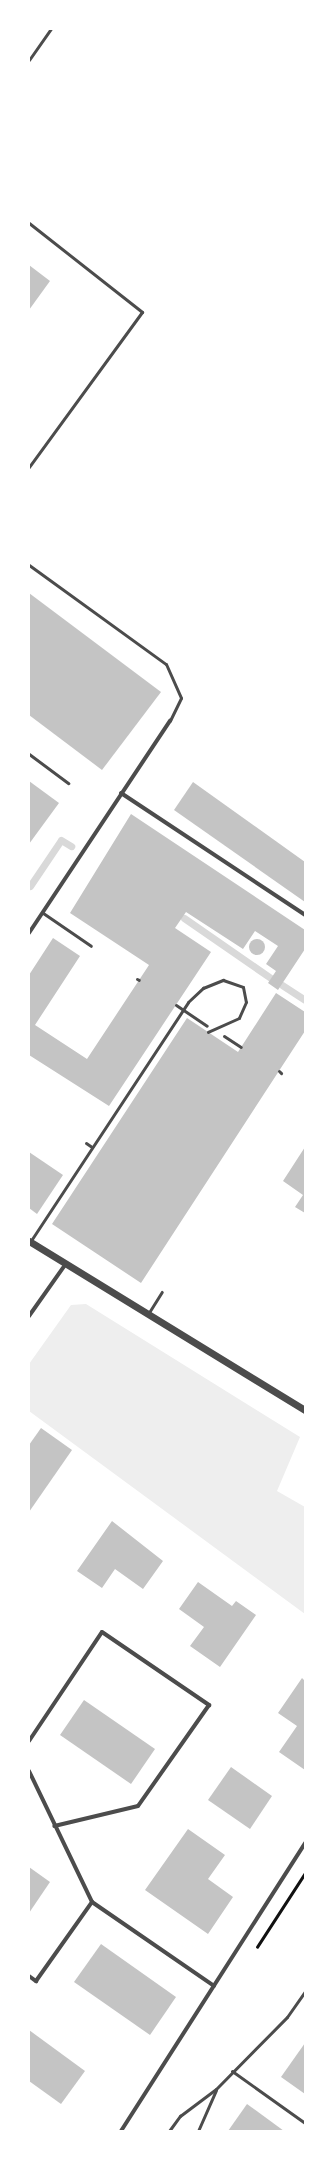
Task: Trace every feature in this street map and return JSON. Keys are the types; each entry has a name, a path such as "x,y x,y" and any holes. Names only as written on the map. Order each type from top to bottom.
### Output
{"street":[{"path":"29,933 170,721"},
{"path":"121,793 305,915"},
{"path":"29,1241 305,1410"},
{"path":"29,1316 65,1264"},
{"path":"29,1741 102,1632 209,1705 138,1806 54,1826"},
{"path":"29,1771 54,1826 92,1902 214,1986"},
{"path":"121,2131 305,1844"},
{"path":"29,1976 36,1982 92,1902"}],"lane":[{"path":"29,60 51,29"},
{"path":"29,223 142,312 29,467"},
{"path":"29,565 166,664 181,698 170,721"},
{"path":"29,754 68,783"},
{"path":"43,913 91,946"},
{"path":"29,1241 183,1009 203,988 224,980 243,987 246,1002 239,1018 208,1032"},
{"path":"176,1005 207,1026"},
{"path":"224,1036 241,1047"},
{"path":"86,1143 92,1147"},
{"path":"148,1315 162,1292"},
{"path":"170,2131 180,2116 216,2089 287,2017 305,1991"},
{"path":"232,2072 305,2123"},
{"path":"198,2131 216,2089"}],"shaded area":[{"path":"86,1304 300,1437 277,1491 305,1507 305,1614 29,1411 29,1364 71,1305"}],"building":[{"path":"29,265 50,281 29,310"},
{"path":"29,593 161,692 102,770 29,715"},
{"path":"29,781 59,803 29,844"},
{"path":"193,782 305,862 305,902 174,810"},
{"path":"131,814 305,930 305,949 278,990 268,983 276,971 266,964 278,946 255,931 243,949 186,912 175,928 211,952 109,1106 29,1055 29,975 53,938 80,956 35,1025 87,1059 149,965 70,913"},
{"path":"257,939 263,941 265,947 263,953 257,955 251,953 249,947 251,941"},
{"path":"276,993 305,1012 305,1031 141,1283 52,1224 187,1018 238,1052"},
{"path":"305,1147 305,1213 295,1207 303,1195 283,1181"},
{"path":"29,1152 63,1175 37,1214 29,1208"},
{"path":"41,1428 72,1450 29,1512 29,1445"},
{"path":"112,1521 163,1561 143,1589 115,1569 102,1588 77,1571"},
{"path":"198,1582 232,1606 236,1601 256,1615 220,1667 190,1646 204,1627 179,1609"},
{"path":"302,1678 305,1681 305,1770 279,1752 297,1726 278,1713"},
{"path":"84,1700 155,1749 131,1784 60,1735"},
{"path":"231,1767 272,1796 250,1829 208,1800"},
{"path":"188,1829 225,1855 208,1879 233,1897 208,1934 145,1890"},
{"path":"29,1867 50,1882 29,1913"},
{"path":"101,1944 176,1997 150,2035 74,1982"},
{"path":"29,2030 85,2071 61,2104 29,2081"},
{"path":"305,2043 305,2094 281,2077"},
{"path":"247,2104 284,2131 228,2131"}],"waterway":[{"path":"30,886 61,840 71,846"},
{"path":"184,918 272,979"},
{"path":"282,985 305,1000"}]}
